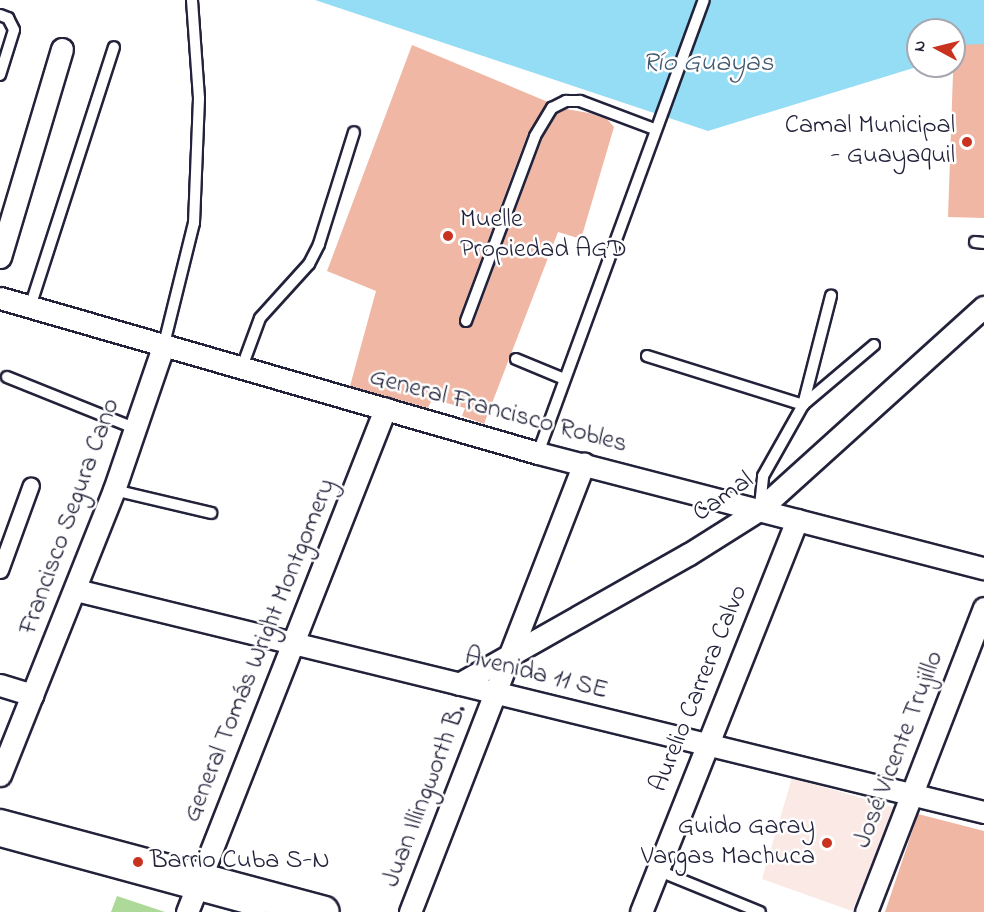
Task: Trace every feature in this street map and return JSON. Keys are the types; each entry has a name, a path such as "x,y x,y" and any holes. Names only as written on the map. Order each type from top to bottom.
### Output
{"main road":[{"path":"0,825 193,895 274,908 324,912"}],"street":[{"path":"0,257 62,49"},
{"name":"General Francisco Robles","path":"0,298 538,453 984,568"},
{"name":"Camal","path":"459,684 689,554 759,510 984,307"},
{"name":"Francisco Segura Cano","path":"0,775 76,590 114,490 164,345"},
{"name":"General Tomás Wright Montgomery","path":"193,895 385,410"},
{"name":"Juan Illingworth B.","path":"410,912 584,464"},
{"path":"0,570 31,486"},
{"name":"Aurelio Carrera Calvo","path":"641,912 705,744 797,520"},
{"name":"Avenida 11 SE","path":"76,590 984,812"},
{"name":"José Vicente Trujillo","path":"866,912 984,608"},
{"path":"0,686 33,695"}],"lane":[{"path":"164,345 194,223 199,98 192,0"},
{"path":"538,453 654,129 704,0"},
{"path":"0,15 8,18 15,30 0,75"},
{"path":"30,307 114,47"},
{"path":"466,321 535,136 552,108 566,101 580,102 654,129"},
{"path":"242,367 260,318 309,264 319,244 354,132"},
{"path":"759,510 763,477 803,405 831,296"},
{"path":"803,405 874,345"},
{"path":"647,356 803,405"},
{"path":"516,359 564,379"},
{"path":"7,377 134,428"},
{"path":"114,490 211,513"},
{"path":"0,841 193,895"},
{"path":"657,870 760,912"}],"shaded area":[{"name":"Guido Garay Vargas Machuca","path":"792,778 896,808 852,911 762,879"}],"green space":[{"path":"117,896 165,912 111,912"}],"water":[{"name":"Río Guayas","path":"315,0 984,0 984,46 966,51 966,18 906,18 906,70 708,131"}],"building":[{"name":"Camal Municipal - Guayaquil","path":"984,44 984,218 948,217 953,78 966,78 966,45"},
{"name":"Muelle Propiedad AGD","path":"412,45 548,102 528,133 459,318 463,328 473,324 542,139 557,114 566,109 589,113 607,119 614,127 581,239 558,232 484,424 462,416 465,408 432,399 428,408 350,386 376,291 327,271"},
{"path":"918,814 984,831 984,912 885,912"}],"place":[{"name":"Camal Municipal - Guayaquil","path":"967,142"},
{"name":"Muelle Propiedad AGD","path":"448,236"},
{"name":"Guido Garay Vargas Machuca","path":"827,843"},
{"name":"Barrio Cuba S-N","path":"138,862"}]}
